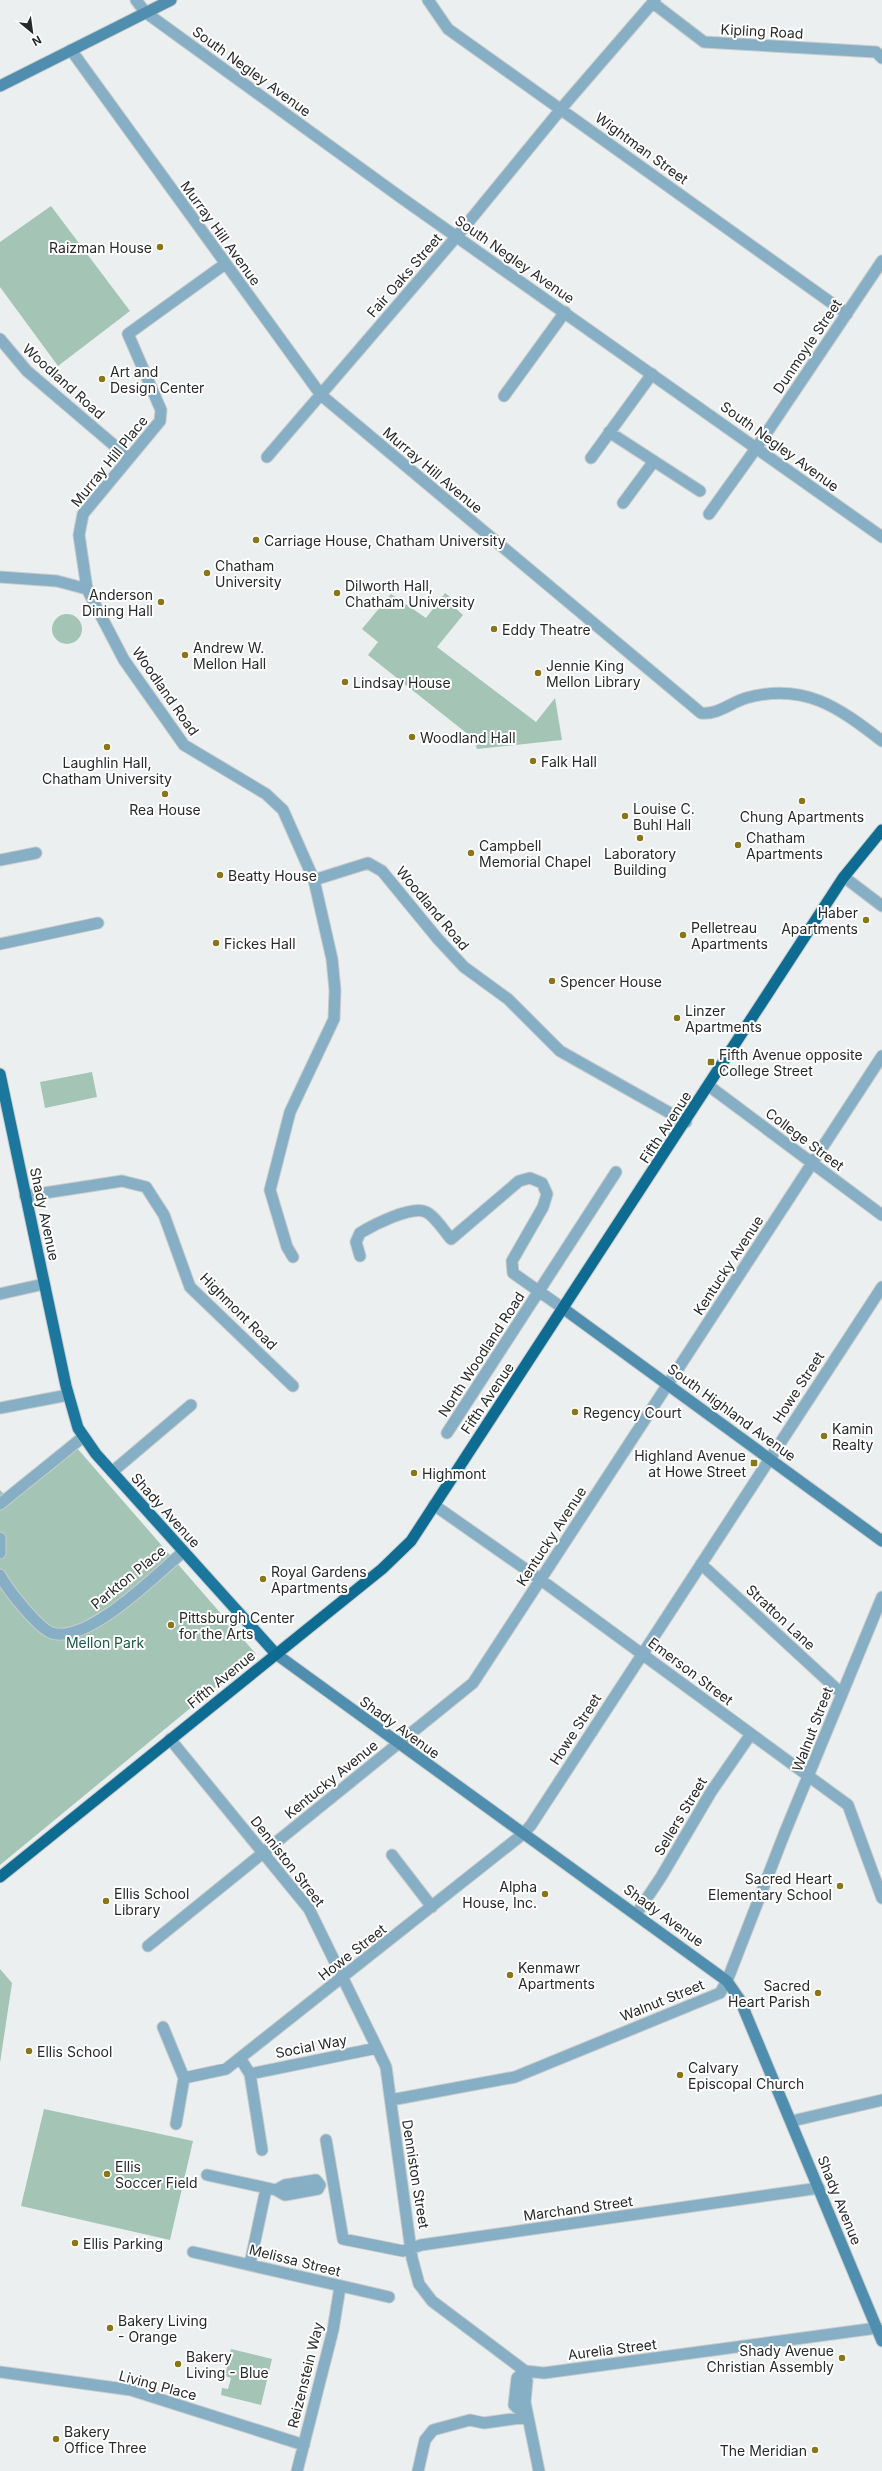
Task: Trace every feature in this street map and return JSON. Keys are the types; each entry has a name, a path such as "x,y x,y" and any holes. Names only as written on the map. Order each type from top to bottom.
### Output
{"highway":[{"name":"Fifth Avenue","path":"0,1877 382,1569 412,1541 844,877 882,830"}],"main road":[{"path":"0,86 171,0"},
{"name":"Shady Avenue","path":"0,1074 68,1396 74,1419 83,1437 183,1552 276,1654 398,1744 637,1913 728,1980 740,2000 792,2121 882,2341"},
{"name":"South Highland Avenue","path":"564,1309 882,1541"}],"street":[{"name":"South Negley Avenue","path":"136,0 145,12 457,236 757,447 882,537"},
{"name":"Wightman Street","path":"428,0 448,28 846,314"},
{"name":"Fair Oaks Street","path":"267,457 457,236 561,109 654,1"},
{"name":"Kipling Road","path":"654,1 704,42 876,52 882,58"},
{"name":"Murray Hill Avenue","path":"71,50 321,396 700,713 711,714 745,699 777,692 806,695 830,704 882,741"},
{"name":"Dunmoyle Street","path":"709,514 757,447 882,262"},
{"name":"Murray Hill Place","path":"87,589 79,535 83,514 160,421 161,410 128,334 225,264"},
{"path":"504,396 565,312"},
{"name":"Woodland Road","path":"0,340 27,371 129,458"},
{"path":"591,458 652,374"},
{"path":"609,432 700,492"},
{"path":"623,503 654,461"},
{"path":"0,577 57,581 87,589"},
{"name":"Woodland Road","path":"87,589 124,660 184,746 266,794 283,810 314,880 368,863 382,871 436,938 464,967 508,999 560,1050 686,1122"},
{"path":"0,860 36,854"},
{"path":"844,877 882,906"},
{"path":"293,1257 287,1247 270,1190 290,1112 334,1019 335,990 332,959 314,880"},
{"path":"0,944 98,923"},
{"name":"Kentucky Avenue","path":"148,1946 473,1683 882,1056"},
{"name":"College Street","path":"709,1086 882,1215"},
{"name":"North Woodland Road","path":"447,1433 616,1172"},
{"name":"North Woodland Road","path":"360,1256 356,1242 360,1233 376,1223 417,1209 427,1212 451,1239 519,1181 530,1178 542,1183 547,1194 543,1207 512,1261 513,1272 517,1277 564,1309"},
{"name":"Highmont Road","path":"25,1196 122,1181 146,1187 164,1215 190,1287 293,1386"},
{"path":"0,1294 44,1284"},
{"name":"Howe Street","path":"184,2078 226,2069 524,1834 882,1287"},
{"path":"0,1408 68,1396"},
{"path":"112,1472 191,1405"},
{"path":"0,1504 83,1437"},
{"name":"Emerson Street","path":"434,1505 541,1580 848,1805 882,1898"},
{"path":"0,1538 0,1553"},
{"name":"Parkton Place","path":"0,1575 40,1625 53,1634 63,1634 106,1618 183,1552"},
{"name":"Stratton Lane","path":"701,1564 841,1693"},
{"name":"Walnut Street","path":"391,2100 515,2077 720,1993 728,1980 785,1832 809,1777 841,1693 882,1597"},
{"name":"Sellers Street","path":"637,1913 661,1877 711,1792 751,1734"},
{"name":"Denniston Street","path":"170,1739 264,1852 309,1909 378,2048 386,2067 412,2248"},
{"path":"392,1855 432,1907"},
{"path":"164,2027 184,2078 176,2124"},
{"name":"Social Way","path":"250,2074 378,2048"},
{"path":"240,2058 250,2074 262,2150"},
{"path":"792,2121 882,2100"},
{"name":"Marchand Street","path":"326,2140 343,2239 403,2250 819,2188"},
{"path":"207,2175 271,2190 250,2264"},
{"name":"Aurelia Street","path":"412,2248 419,2284 425,2294 524,2371 544,2374 877,2328"},
{"name":"Melissa Street","path":"193,2252 250,2264 340,2287 390,2297"},
{"name":"Reizenstein Way","path":"298,2471 333,2330 340,2287"},
{"path":"524,2371 527,2417 539,2471"},
{"name":"Living Place","path":"0,2372 131,2390 304,2445"},
{"path":"418,2471 425,2440 433,2430 470,2420 484,2423 527,2417"}],"green space":[{"path":"51,206 130,311 58,366 0,287 0,242"},
{"path":"445,593 455,601 452,605 463,615 437,647 536,722 555,698 562,740 477,749 474,739 368,655 378,642 362,629 391,594 426,618"},
{"path":"67,614 78,618 82,629 78,640 67,644 56,640 52,629 56,618"},
{"path":"92,1072 97,1097 45,1108 40,1082"},
{"name":"Mellon Park","path":"70,1440 256,1654 0,1865 0,1490 4,1494"},
{"path":"0,1969 12,1983 0,2063"},
{"name":"Ellis Soccer Field","path":"44,2109 193,2141 170,2240 21,2206"},
{"path":"231,2349 272,2359 261,2405 221,2395 222,2388 228,2389 231,2378 225,2376"}],"place":[{"name":"Raizman House","path":"160,247"},
{"name":"Art and Design Center","path":"102,379"},
{"name":"Carriage House, Chatham University","path":"256,540"},
{"name":"Chatham University","path":"207,573"},
{"name":"Dilworth Hall, Chatham University","path":"337,593"},
{"name":"Anderson Dining Hall","path":"161,602"},
{"name":"Eddy Theatre","path":"494,629"},
{"name":"Andrew W. Mellon Hall","path":"185,655"},
{"name":"Jennie King Mellon Library","path":"538,673"},
{"name":"Lindsay House","path":"345,682"},
{"name":"Woodland Hall","path":"412,737"},
{"name":"Laughlin Hall, Chatham University","path":"107,747"},
{"name":"Falk Hall","path":"533,761"},
{"name":"Rea House","path":"165,794"},
{"name":"Chung Apartments","path":"802,801"},
{"name":"Louise C. Buhl Hall","path":"625,816"},
{"name":"Laboratory Building","path":"640,838"},
{"name":"Chatham Apartments","path":"738,845"},
{"name":"Campbell Memorial Chapel","path":"471,853"},
{"name":"Beatty House","path":"220,875"},
{"name":"Haber Apartments","path":"866,920"},
{"name":"Pelletreau Apartments","path":"683,935"},
{"name":"Fickes Hall","path":"216,943"},
{"name":"Spencer House","path":"552,981"},
{"name":"Linzer Apartments","path":"677,1018"},
{"name":"Fifth Avenue opposite College Street","path":"711,1062"},
{"name":"Regency Court","path":"575,1412"},
{"name":"Kamin Realty","path":"824,1436"},
{"name":"Highland Avenue at Howe Street","path":"754,1463"},
{"name":"Highmont","path":"414,1473"},
{"name":"Royal Gardens Apartments","path":"263,1579"},
{"name":"Pittsburgh Center for the Arts","path":"171,1625"},
{"name":"Sacred Heart Elementary School","path":"840,1886"},
{"name":"Alpha House, Inc.","path":"545,1894"},
{"name":"Ellis School Library","path":"106,1901"},
{"name":"Kenmawr Apartments","path":"510,1975"},
{"name":"Sacred Heart Parish","path":"818,1993"},
{"name":"Ellis School","path":"29,2051"},
{"name":"Calvary Episcopal Church","path":"680,2075"},
{"name":"Ellis Soccer Field","path":"107,2174"},
{"name":"Ellis Parking","path":"75,2243"},
{"name":"Bakery Living - Orange","path":"110,2328"},
{"name":"Shady Avenue Christian Assembly","path":"842,2358"},
{"name":"Bakery Living - Blue","path":"178,2364"},
{"name":"Bakery Office Three","path":"56,2439"},
{"name":"The Meridian","path":"815,2450"}]}
